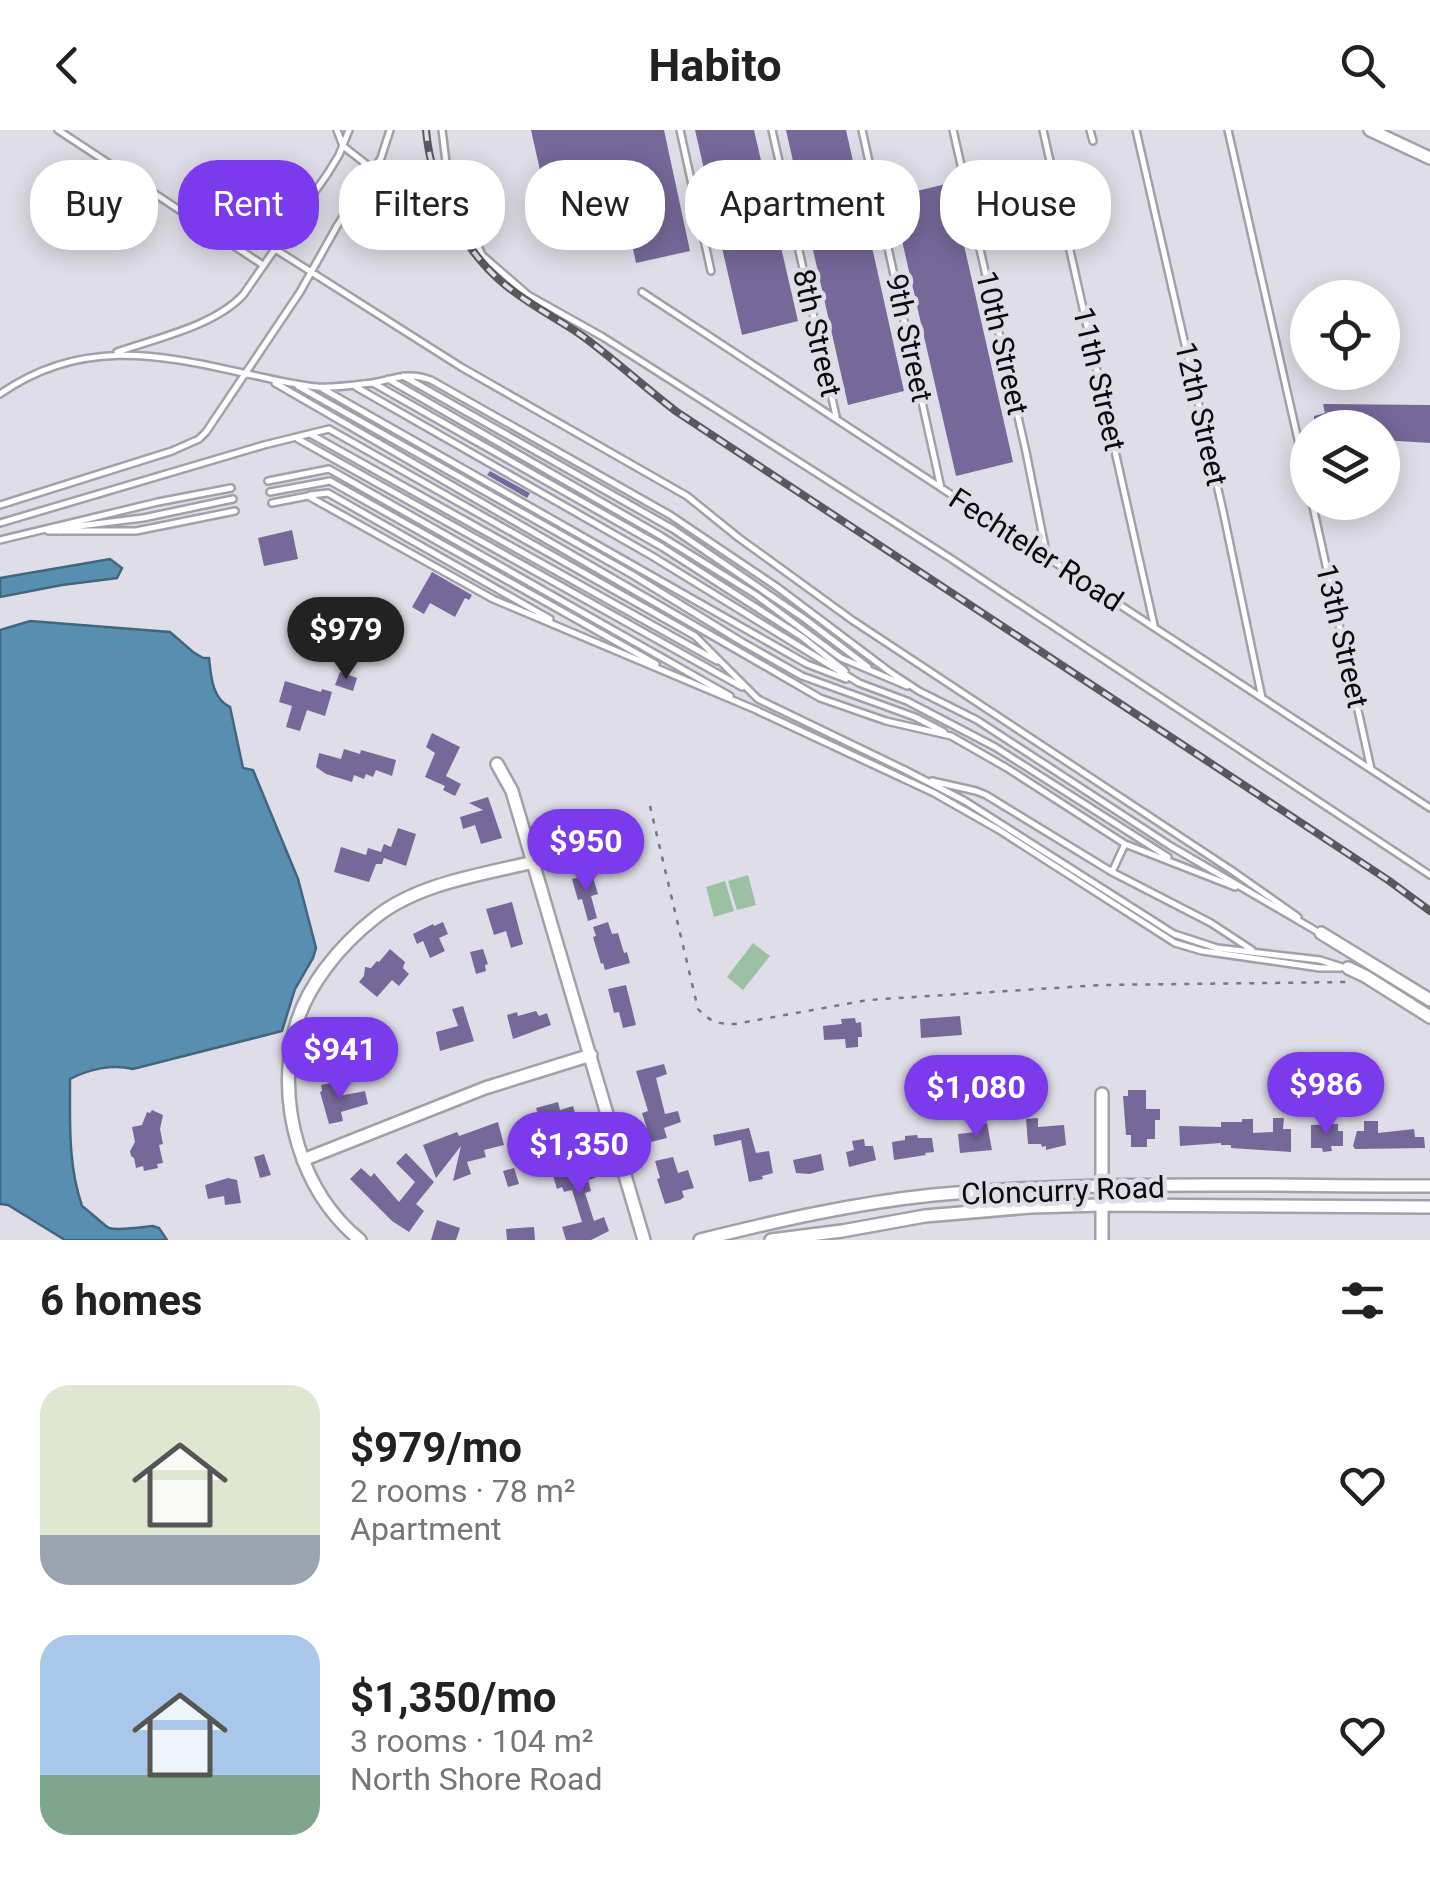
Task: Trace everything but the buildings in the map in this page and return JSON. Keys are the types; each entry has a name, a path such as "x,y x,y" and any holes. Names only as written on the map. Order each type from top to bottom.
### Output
{"street":[{"path":"1372,130 1430,158"},
{"path":"497,764 512,791 644,1240"},
{"path":"360,1240 334,1216 320,1195 302,1160 294,1129 290,1069 294,1031 308,1000 324,969 379,914 443,884 533,862"},
{"path":"1321,933 1430,1000"},
{"path":"1348,968 1430,1016"},
{"path":"302,1160 485,1088 590,1055"},
{"path":"1102,1094 1102,1240"},
{"name":"Cloncurry Road","path":"700,1240 929,1196 1102,1187 1430,1186"},
{"name":"Cloncurry Road","path":"771,1240 942,1214 1031,1207 1430,1207"}],"lane":[{"path":"58,130 263,266"},
{"path":"337,130 343,146 360,160"},
{"path":"319,186 349,130"},
{"path":"380,160 390,130"},
{"path":"442,130 446,160"},
{"path":"680,130 711,271"},
{"name":"8th Street","path":"772,130 837,419"},
{"name":"9th Street","path":"862,130 941,488"},
{"name":"10th Street","path":"953,130 1046,556"},
{"name":"11th Street","path":"1043,130 1154,627"},
{"path":"1090,130 1093,141"},
{"name":"12th Street","path":"1136,130 1262,699"},
{"path":"1228,130 1291,410"},
{"path":"0,505 172,451 198,439 213,424 339,223"},
{"path":"0,394 22,378 57,364 111,354 224,312 243,295 274,250"},
{"path":"277,250 460,367 672,486 852,620 1321,933"},
{"path":"480,250 528,295 603,337 950,558 1430,875"},
{"name":"Fechteler Road","path":"642,292 1430,808"},
{"path":"111,354 198,364 320,387 354,385 401,375 431,380 683,523 919,690"},
{"path":"401,375 673,528 804,618 878,676"},
{"path":"268,379 820,698 886,721 950,736"},
{"path":"388,379 661,536 756,595 841,658 952,705 1169,844 1321,933"},
{"path":"372,382 662,548 802,637 859,683"},
{"path":"294,384 631,574 802,676 916,718 1007,768 1124,844 1250,893"},
{"path":"354,385 652,556 859,683"},
{"path":"320,387 808,664 907,701 996,747 1181,865"},
{"path":"0,524 329,429 695,636 758,699 924,779 987,814 1174,934 1203,945 1320,960 1348,968"},
{"path":"310,434 723,664"},
{"path":"295,437 750,692"},
{"path":"268,481 329,470 754,709"},
{"path":"270,492 330,481 680,678"},
{"path":"0,540 231,488"},
{"path":"272,503 328,493 574,633"},
{"path":"308,496 492,598 754,709 954,803 1175,943 1269,961 1348,968"},
{"path":"40,531 143,518 234,500"},
{"path":"40,531 136,531 235,510"},
{"name":"13th Street","path":"1316,520 1372,769"},
{"path":"924,779 986,795 1112,872 1211,923 1256,952"},
{"path":"1112,872 1124,844"}],"path":[{"path":"650,806 698,1009 708,1020 720,1024 868,1000 1101,985 1375,982"}],"green space":[{"path":"748,875 756,905 737,910 728,881"},
{"path":"725,881 734,911 714,917 706,887"},
{"path":"753,943 770,956 743,990 727,977"}],"water":[{"path":"110,559 122,568 117,578 0,597 0,578"},
{"path":"30,621 170,632 193,652 209,658 216,693 230,707 243,768 253,770 298,879 316,948 295,989 282,1031 133,1069 101,1068 70,1079 72,1159 82,1206 109,1228 153,1226 167,1240 65,1240 8,1205 0,1204 0,630"}],"railway":[{"path":"426,130 434,172 450,214 474,252 513,291 581,335 677,412 1430,911"}]}
